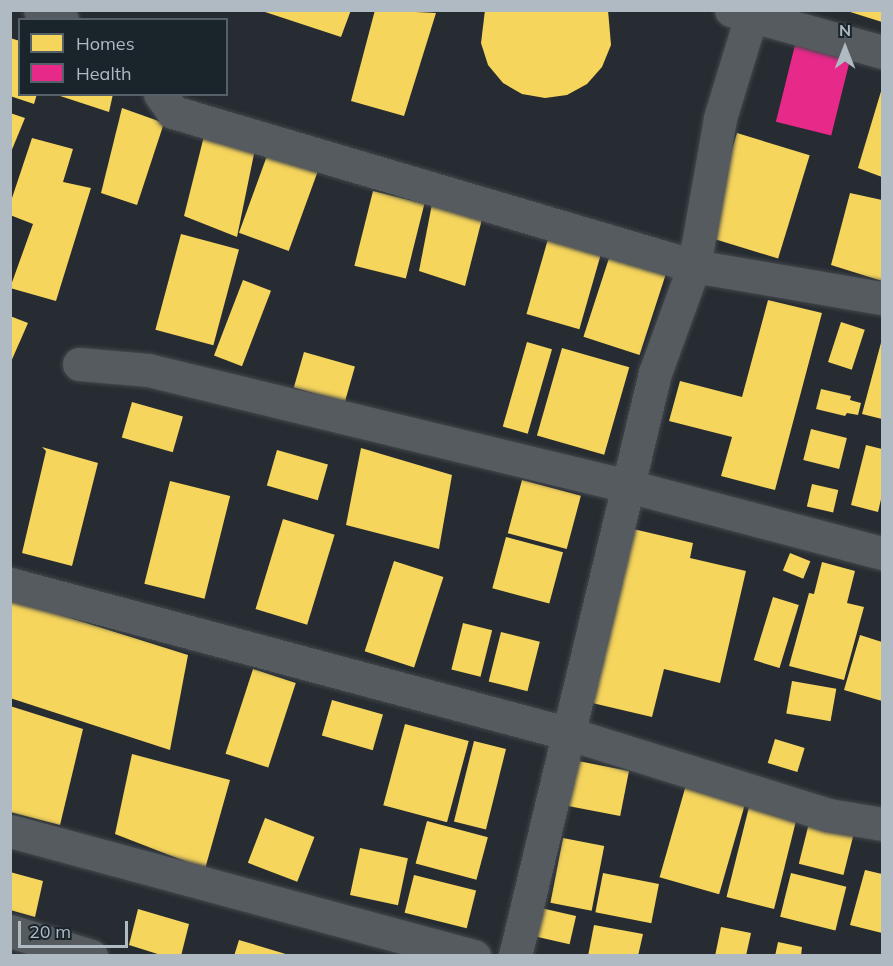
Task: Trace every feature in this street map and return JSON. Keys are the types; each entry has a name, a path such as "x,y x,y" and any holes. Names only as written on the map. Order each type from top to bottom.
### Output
{"street":[{"path":"40,10 58,18"},
{"path":"515,956 655,373 694,266 720,118 745,12 882,52"},
{"path":"161,96 173,112 694,266 882,298"},
{"path":"79,364 148,370 628,486 882,553"},
{"path":"10,584 467,692 570,734 829,815 882,824"},
{"path":"10,831 474,956"},
{"path":"10,931 91,956"}],"building: Homes":[{"path":"259,10 351,10 341,37"},
{"path":"375,10 436,13 404,116 351,101"},
{"path":"485,10 608,10 611,45 602,67 587,84 567,95 545,98 522,94 503,83 488,65 481,43"},
{"path":"882,10 882,22 847,11"},
{"path":"10,38 18,40 18,96 36,96 34,104 10,96"},
{"path":"882,88 882,177 858,168"},
{"path":"60,96 113,96 109,112"},
{"path":"122,108 164,123 137,205 101,193"},
{"path":"10,113 25,118 11,152 10,152"},
{"path":"205,132 255,149 237,237 184,216"},
{"path":"737,133 810,155 778,259 705,236"},
{"path":"32,138 73,149 63,182 91,188 56,301 10,288 33,224 10,215 10,204"},
{"path":"268,153 318,171 289,251 239,233"},
{"path":"373,191 424,204 406,279 354,266"},
{"path":"850,193 882,200 882,281 831,265"},
{"path":"432,204 482,219 465,286 419,271"},
{"path":"181,234 239,250 213,345 155,330"},
{"path":"548,239 601,254 579,329 527,314"},
{"path":"610,255 666,273 640,355 583,337"},
{"path":"243,280 271,291 242,366 214,356"},
{"path":"768,300 822,313 775,490 721,476 732,437 669,421 680,381 742,397"},
{"path":"10,316 28,323 10,364"},
{"path":"841,322 865,330 852,370 828,362"},
{"path":"882,339 882,419 862,414"},
{"path":"527,342 552,349 528,434 503,427"},
{"path":"562,348 629,367 604,455 537,435"},
{"path":"304,352 355,367 345,402 294,388"},
{"path":"821,389 851,396 850,400 861,403 858,415 847,413 845,416 816,409"},
{"path":"132,402 183,417 173,452 122,438"},
{"path":"811,429 847,438 839,469 803,460"},
{"path":"866,445 882,449 882,495 878,512 851,505"},
{"path":"42,447 98,463 72,566 22,553 46,451"},
{"path":"361,448 452,475 439,549 346,525"},
{"path":"277,450 328,465 318,500 267,486"},
{"path":"522,480 581,496 567,549 508,533"},
{"path":"170,481 230,496 205,599 144,584"},
{"path":"812,484 838,490 833,512 807,506"},
{"path":"283,519 335,535 307,625 256,609"},
{"path":"629,528 693,543 690,558 746,571 720,683 664,669 652,717 588,702"},
{"path":"506,537 563,552 549,603 492,588"},
{"path":"790,553 810,561 803,579 783,571"},
{"path":"394,561 443,577 414,667 365,651"},
{"path":"822,562 855,571 847,603 864,607 844,680 789,666 809,593 814,594"},
{"path":"773,597 799,605 780,668 754,660"},
{"path":"10,599 188,655 170,750 10,698"},
{"path":"463,623 492,630 480,677 451,670"},
{"path":"501,632 540,642 527,691 489,681"},
{"path":"860,635 882,642 882,701 844,690"},
{"path":"253,669 296,683 268,768 225,754"},
{"path":"792,681 836,689 831,721 786,713"},
{"path":"332,700 383,715 373,750 322,736"},
{"path":"10,706 83,729 60,825 10,812"},
{"path":"405,724 469,741 447,822 383,805"},
{"path":"775,739 805,748 797,772 768,763"},
{"path":"474,741 506,749 486,830 454,822"},
{"path":"132,754 230,780 205,869 115,834"},
{"path":"573,760 629,771 620,816 564,805"},
{"path":"686,785 746,802 719,894 660,877"},
{"path":"750,803 798,815 774,909 727,897"},
{"path":"265,818 314,837 297,882 248,863"},
{"path":"427,821 488,837 476,880 416,864"},
{"path":"809,823 854,834 843,875 799,864"},
{"path":"563,838 604,846 592,911 550,903"},
{"path":"360,848 408,858 398,905 350,895"},
{"path":"865,870 882,874 882,933 850,925"},
{"path":"10,872 43,881 35,917 10,910"},
{"path":"603,873 659,884 651,923 595,912"},
{"path":"791,873 846,887 835,930 780,917"},
{"path":"414,875 476,890 467,928 405,913"},
{"path":"541,908 576,916 570,944 534,936"},
{"path":"138,909 189,924 181,956 164,956 129,945"},
{"path":"594,925 643,934 638,956 588,956"},
{"path":"721,927 751,933 746,956 715,956"},
{"path":"239,940 289,955 234,956"},
{"path":"778,942 802,947 801,956 775,956"}],"building: Health":[{"path":"795,45 850,59 831,135 776,122"}]}
